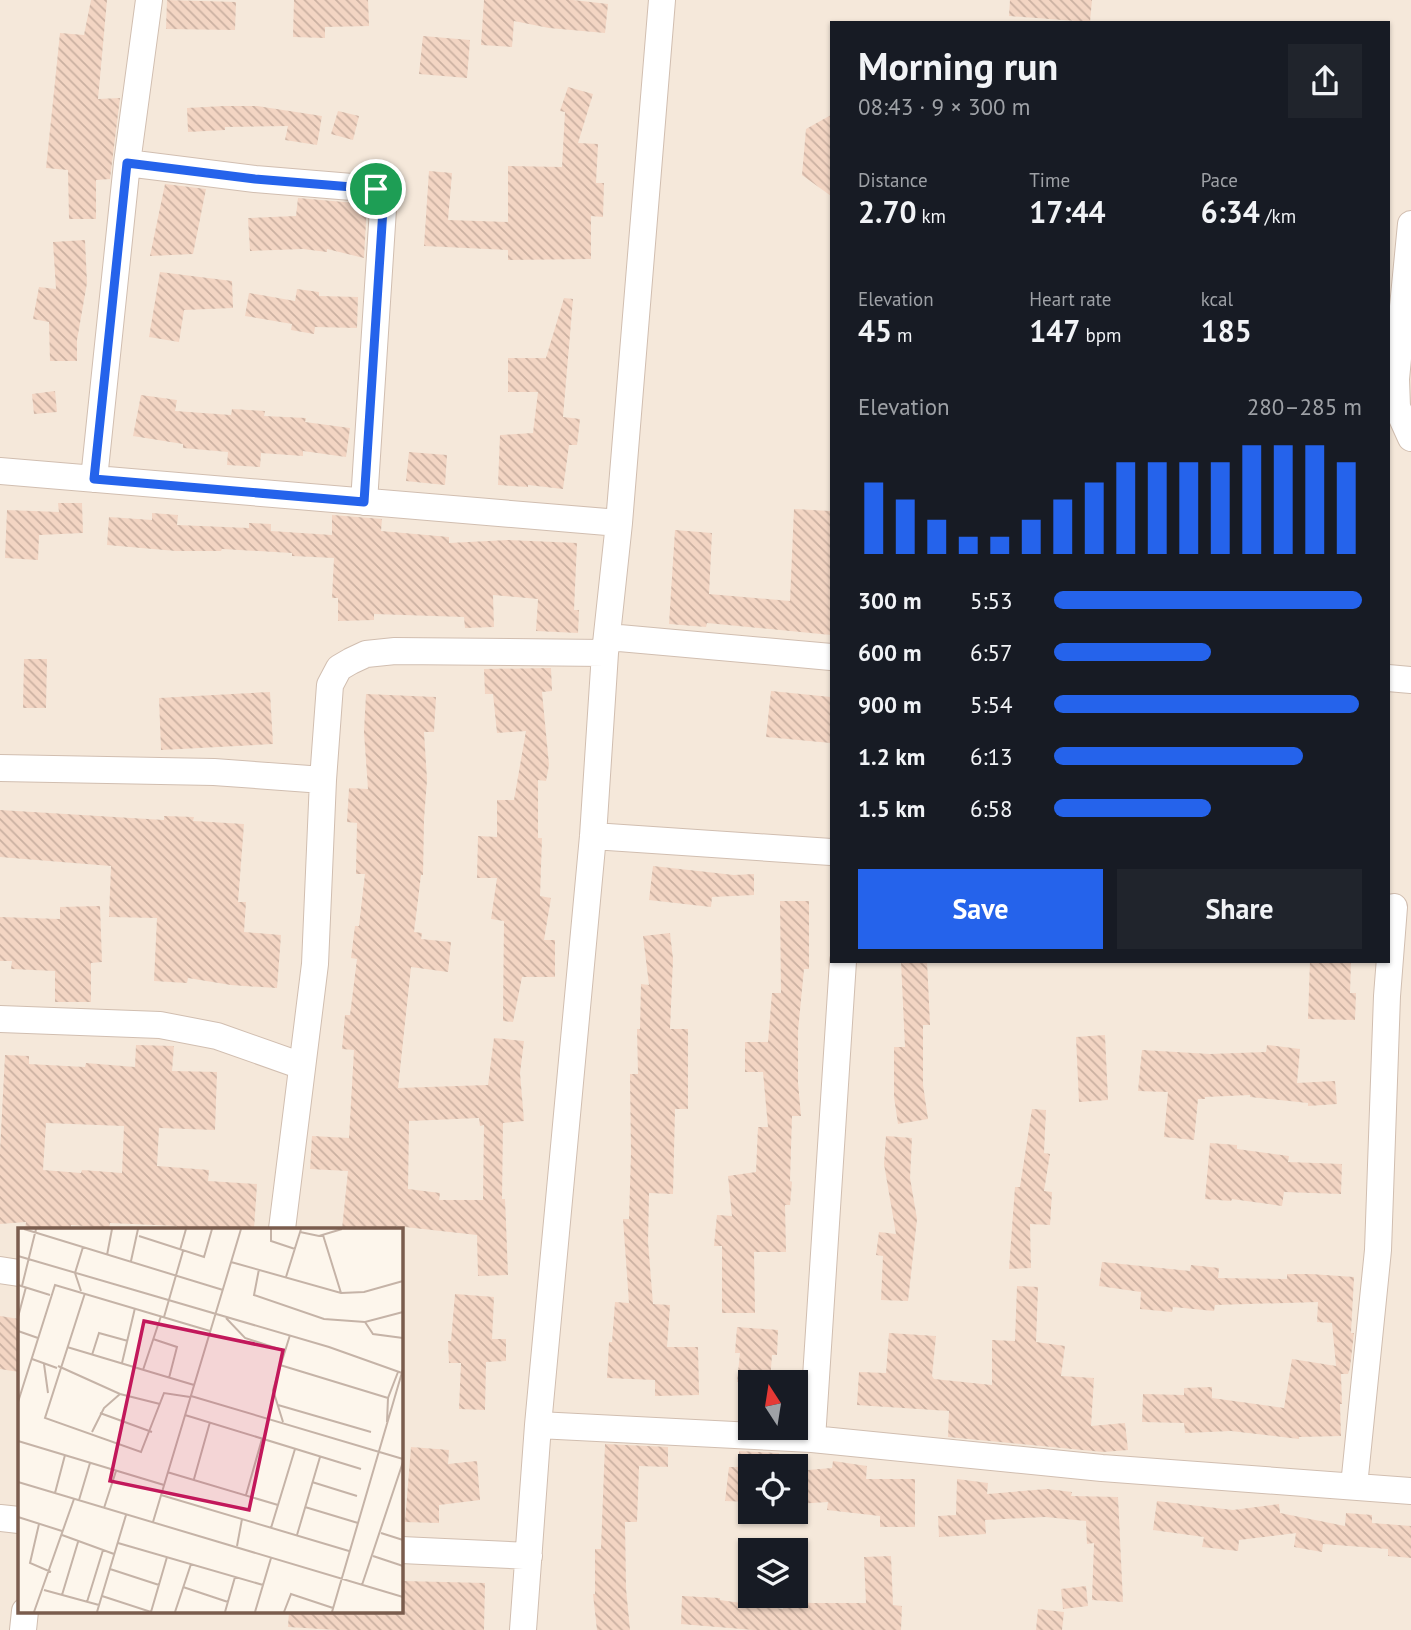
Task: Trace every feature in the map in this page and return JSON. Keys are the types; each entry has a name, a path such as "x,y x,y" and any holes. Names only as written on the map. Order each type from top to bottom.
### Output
{"street":[{"path":"94,479 127,163 149,0"},
{"path":"523,1630 538,1425 593,836 662,0"},
{"path":"127,163 255,179 376,189 382,197 364,502"},
{"path":"1411,225 1396,379 1397,407 1411,438"},
{"path":"0,471 618,523"},
{"path":"282,1228 315,964 330,685 339,668 366,654 395,651 607,645 830,657"},
{"path":"1390,678 1411,680"},
{"path":"0,768 214,772 323,780"},
{"path":"593,836 830,852"},
{"path":"1354,1486 1378,1250 1387,996 1397,907"},
{"path":"812,1439 843,963"},
{"path":"0,1019 160,1026 216,1036 302,1066"},
{"path":"0,1270 18,1273"},
{"path":"538,1425 812,1439 1102,1468 1411,1491"},
{"path":"0,1518 18,1520"},
{"path":"402,1549 529,1556"},
{"path":"23,1630 25,1612"}],"shaded area":[{"path":"0,0 1411,0 1411,1630 0,1630"}],"building":[{"path":"91,0 107,0 98,99 120,98 110,179 96,180 96,219 69,219 68,170 46,168 60,33 84,35"},
{"path":"167,0 236,2 235,30 166,29"},
{"path":"294,0 368,0 369,26 325,27 325,38 293,37"},
{"path":"484,0 573,0 608,4 605,33 549,28 514,21 512,47 481,45"},
{"path":"1010,0 1092,0 1090,21 1009,16"},
{"path":"423,36 470,40 467,78 419,74"},
{"path":"568,87 593,94 578,143 598,144 596,183 604,183 603,217 591,216 591,259 508,260 508,250 424,246 429,171 452,173 448,220 508,222 508,166 562,167 565,112 560,111"},
{"path":"257,106 322,116 317,145 285,140 288,126 225,127 225,130 188,132 187,108"},
{"path":"338,111 359,116 353,140 331,134"},
{"path":"830,116 830,195 802,175 806,129"},
{"path":"165,184 206,189 193,254 150,256"},
{"path":"298,198 367,204 364,258 327,249 327,252 303,249 250,251 248,218 296,216"},
{"path":"85,240 87,283 77,340 77,361 50,361 49,322 33,319 39,287 56,289 53,242"},
{"path":"160,272 232,281 233,308 184,310 179,342 149,337"},
{"path":"297,289 319,292 319,296 358,297 357,328 315,327 314,334 291,330 292,324 245,316 249,293 295,301"},
{"path":"564,298 573,299 563,417 580,419 577,445 569,445 563,489 498,485 500,435 533,433 538,392 508,392 508,358 546,358"},
{"path":"55,391 57,412 34,414 32,394"},
{"path":"141,395 177,400 175,411 231,415 232,409 265,411 264,416 306,418 305,422 350,428 346,457 303,451 303,456 261,453 260,467 227,465 228,452 183,448 183,444 133,436"},
{"path":"409,452 447,455 445,485 406,481"},
{"path":"58,503 82,503 83,533 39,535 38,560 5,558 7,510 59,512"},
{"path":"794,509 830,511 830,635 707,623 706,627 669,624 675,530 712,533 709,594 790,601"},
{"path":"152,513 178,515 177,525 249,528 249,523 271,524 271,531 332,535 332,515 382,519 381,531 449,537 449,543 508,540 577,543 574,610 579,610 578,633 536,631 538,599 493,595 494,627 465,628 464,617 374,614 374,620 338,621 338,598 332,598 334,558 292,556 292,553 222,549 176,551 107,545 109,517 152,520"},
{"path":"24,659 47,659 46,708 23,708"},
{"path":"551,668 552,691 542,692 549,765 546,781 538,780 538,838 542,838 540,896 551,898 544,940 555,940 555,977 522,977 513,1022 503,1021 504,921 491,919 497,878 477,878 478,836 497,837 497,800 514,800 526,731 497,733 493,694 485,694 484,669"},
{"path":"771,691 830,697 830,743 766,737"},
{"path":"270,692 273,744 161,750 159,698"},
{"path":"366,694 436,697 434,732 424,732 427,780 423,875 414,932 422,933 421,939 451,942 448,972 411,967 398,1088 488,1085 494,1038 524,1041 520,1073 524,1121 503,1123 502,1199 505,1199 508,1275 478,1276 477,1235 396,1226 342,1228 348,1171 310,1169 312,1136 349,1138 354,1050 342,1049 345,1015 350,1015 357,959 351,958 355,926 359,926 365,874 356,874 357,823 347,822 349,788 368,789 364,732","holes":["479,1118 480,1126 484,1125 483,1200 439,1200 440,1193 408,1189 409,1121"]},
{"path":"0,810 164,820 164,816 194,817 193,821 244,824 238,902 246,902 244,932 281,935 277,988 231,985 188,978 187,983 154,981 157,918 109,917 111,866 0,857"},
{"path":"653,866 734,875 754,874 754,895 712,897 711,907 649,900"},
{"path":"780,901 809,901 809,969 804,969 798,1031 801,1116 792,1116 792,1182 790,1205 785,1205 786,1252 754,1252 755,1313 722,1313 722,1246 714,1246 717,1215 732,1216 728,1176 756,1172 758,1127 768,1127 763,1072 745,1072 745,1042 768,1042 772,993 781,993"},
{"path":"100,906 102,962 91,963 91,1002 55,1002 55,971 11,969 12,961 0,961 0,917 60,919 60,907"},
{"path":"670,933 673,959 670,1029 688,1029 688,1109 675,1109 673,1194 649,1193 648,1242 653,1304 670,1305 667,1347 698,1347 699,1395 655,1396 655,1380 607,1378 615,1302 629,1303 623,1219 629,1219 630,1074 638,1074 637,1029 640,1029 641,984 649,985 643,936"},
{"path":"901,963 927,963 930,1025 923,1025 923,1085 928,1119 898,1124 894,1097 894,1047 905,1047"},
{"path":"1310,963 1351,963 1350,993 1356,993 1355,1020 1308,1019"},
{"path":"1105,1035 1108,1100 1079,1102 1076,1037"},
{"path":"136,1045 174,1046 172,1071 217,1072 215,1130 159,1128 157,1166 209,1170 208,1181 257,1184 254,1228 177,1228 110,1223 109,1228 71,1225 71,1228 25,1228 26,1222 0,1224 0,1152 5,1055 29,1056 29,1064 85,1067 86,1063 135,1067","holes":["46,1123 124,1126 122,1173 43,1170"]},
{"path":"1267,1045 1300,1049 1297,1083 1335,1081 1337,1104 1308,1106 1308,1103 1250,1095 1205,1097 1198,1099 1194,1140 1164,1137 1168,1092 1138,1091 1142,1050 1210,1054 1266,1052"},
{"path":"1032,1109 1046,1110 1044,1153 1050,1154 1044,1191 1052,1192 1050,1225 1030,1224 1031,1268 1009,1269 1015,1187 1020,1187"},
{"path":"886,1136 912,1138 910,1178 917,1219 908,1301 881,1300 883,1256 876,1255 879,1232 896,1234 884,1164"},
{"path":"1210,1143 1237,1145 1237,1149 1289,1156 1288,1162 1342,1164 1341,1194 1284,1192 1282,1206 1232,1199 1205,1199"},
{"path":"1102,1262 1190,1271 1191,1265 1219,1268 1218,1278 1287,1279 1287,1274 1354,1277 1351,1333 1354,1333 1350,1368 1348,1374 1341,1374 1341,1436 1299,1439 1231,1431 1185,1433 1184,1423 1142,1422 1143,1394 1184,1395 1184,1388 1212,1387 1212,1398 1284,1408 1292,1359 1336,1366 1332,1323 1317,1322 1318,1302 1215,1305 1214,1311 1173,1307 1172,1312 1140,1309 1141,1292 1099,1286"},
{"path":"1017,1286 1038,1287 1036,1342 1065,1346 1061,1376 1094,1378 1091,1426 1125,1423 1128,1450 1103,1452 948,1437 949,1411 857,1405 859,1372 886,1373 889,1333 936,1336 932,1376 934,1379 992,1385 992,1340 1015,1341"},
{"path":"455,1294 494,1297 492,1339 506,1339 506,1361 486,1362 485,1410 459,1409 461,1363 449,1363 448,1341 451,1341"},
{"path":"0,1316 18,1319 18,1372 0,1369"},
{"path":"737,1327 778,1330 777,1355 772,1355 771,1370 738,1370 740,1353 735,1353"},
{"path":"605,1444 668,1447 668,1467 639,1466 637,1522 625,1522 630,1630 597,1630 593,1594 595,1549 601,1549"},
{"path":"411,1447 449,1450 448,1464 477,1461 480,1500 439,1505 439,1523 405,1522"},
{"path":"739,1451 779,1453 779,1454 739,1454"},
{"path":"833,1461 867,1466 866,1479 915,1479 915,1527 880,1527 880,1516 827,1510 828,1502 808,1503 808,1470 832,1468"},
{"path":"729,1467 738,1467 738,1502 725,1501"},
{"path":"957,1479 988,1483 987,1494 1047,1489 1072,1492 1071,1496 1118,1497 1123,1602 1092,1600 1094,1543 1087,1544 1086,1521 1045,1517 985,1520 986,1534 939,1537 938,1516 956,1515"},
{"path":"1157,1501 1233,1510 1279,1504 1280,1513 1345,1526 1346,1513 1372,1515 1372,1523 1411,1526 1411,1558 1388,1556 1388,1549 1323,1544 1322,1552 1294,1547 1296,1533 1239,1540 1238,1551 1202,1547 1204,1537 1153,1530"},
{"path":"891,1556 893,1605 902,1606 901,1630 754,1630 681,1624 682,1596 720,1598 738,1603 738,1608 783,1609 808,1608 808,1603 866,1603 864,1557"},
{"path":"403,1581 485,1583 484,1630 338,1630 288,1627 289,1612 402,1612"},
{"path":"1086,1586 1088,1606 1063,1609 1061,1589"},
{"path":"1038,1609 1064,1612 1062,1630 1036,1630"}],"route":[{"path":"127,163 255,179 376,189 382,197 383,209 364,502 94,479 127,163"}]}
